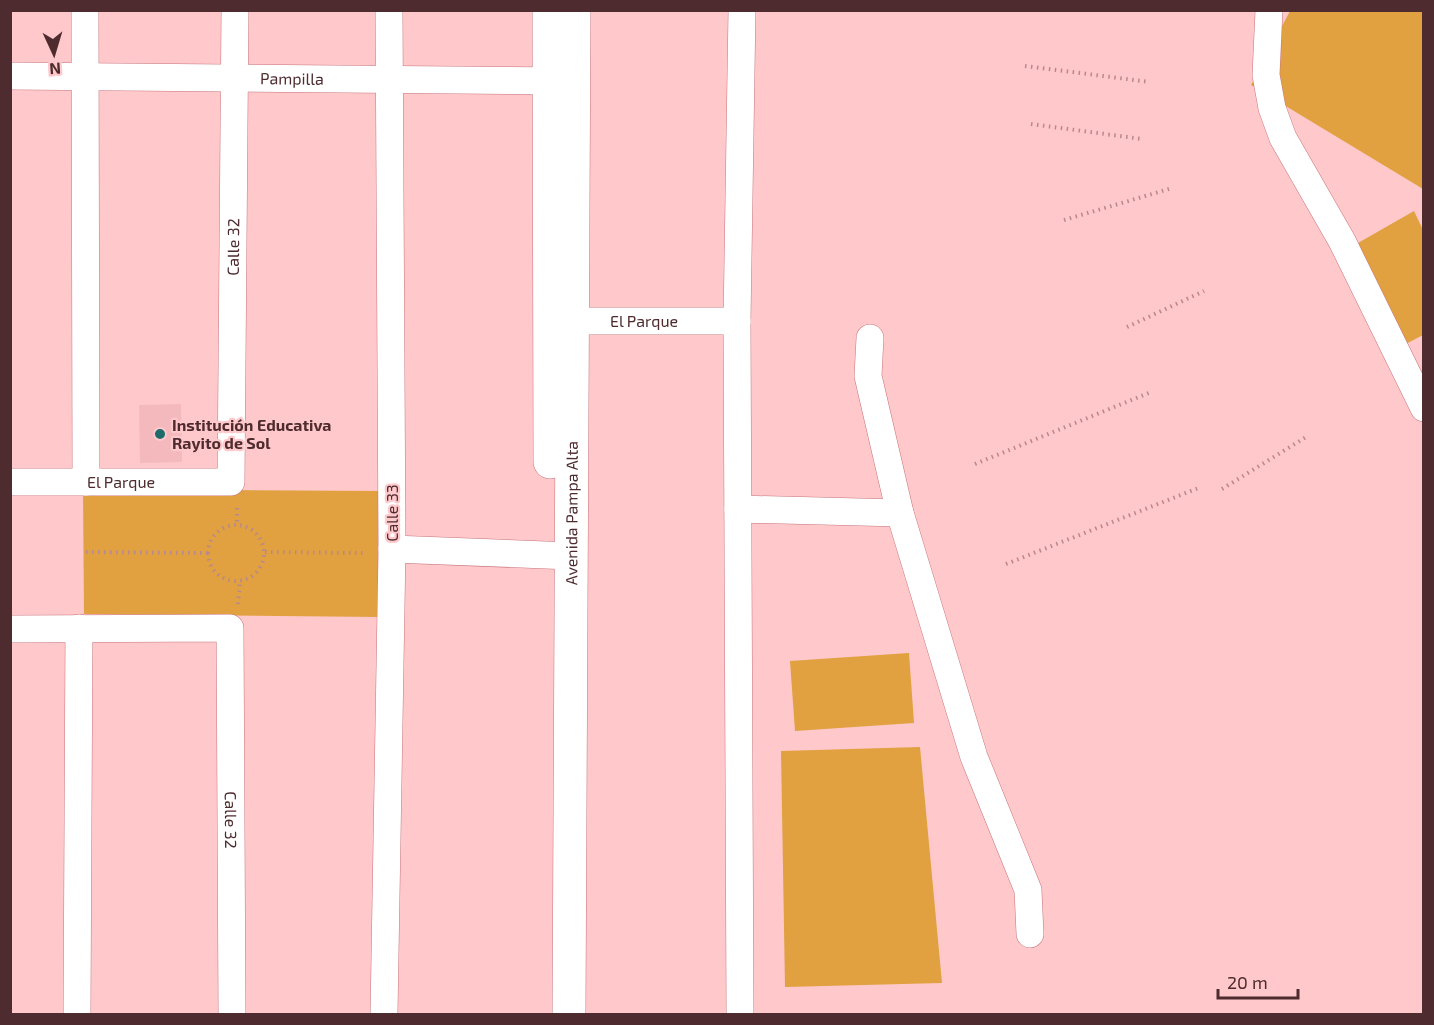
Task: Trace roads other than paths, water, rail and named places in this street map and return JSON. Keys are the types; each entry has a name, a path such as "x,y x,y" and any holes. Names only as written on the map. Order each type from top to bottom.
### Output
{"street":[{"path":"85,10 86,482"},
{"name":"Calle 32","path":"231,482 235,10"},
{"name":"Calle 33","path":"384,1014 392,549 389,10"},
{"name":"Avenida Pampa Alta","path":"549,10 561,81 561,555 569,1014"},
{"name":"Avenida Pampa Alta","path":"561,81 574,10"},
{"path":"740,1014 737,321 742,10"},
{"path":"1269,10 1266,75 1272,108 1283,138 1342,241 1424,408"},
{"name":"Pampilla","path":"10,76 561,81"},
{"name":"El Parque","path":"561,321 737,321"},
{"path":"870,338 868,376 900,513 974,757 1028,890 1030,934"},
{"name":"El Parque","path":"10,482 231,482"},
{"path":"738,509 900,513"},
{"path":"392,549 561,555"},
{"name":"Avenida Pampa Alta","path":"547,1014 561,555"},
{"path":"10,629 79,628 76,1014"},
{"name":"Calle 32","path":"79,628 230,628 232,1014"}],"place":[{"name":"Institución Educativa Rayito de Sol","path":"160,434"}]}
